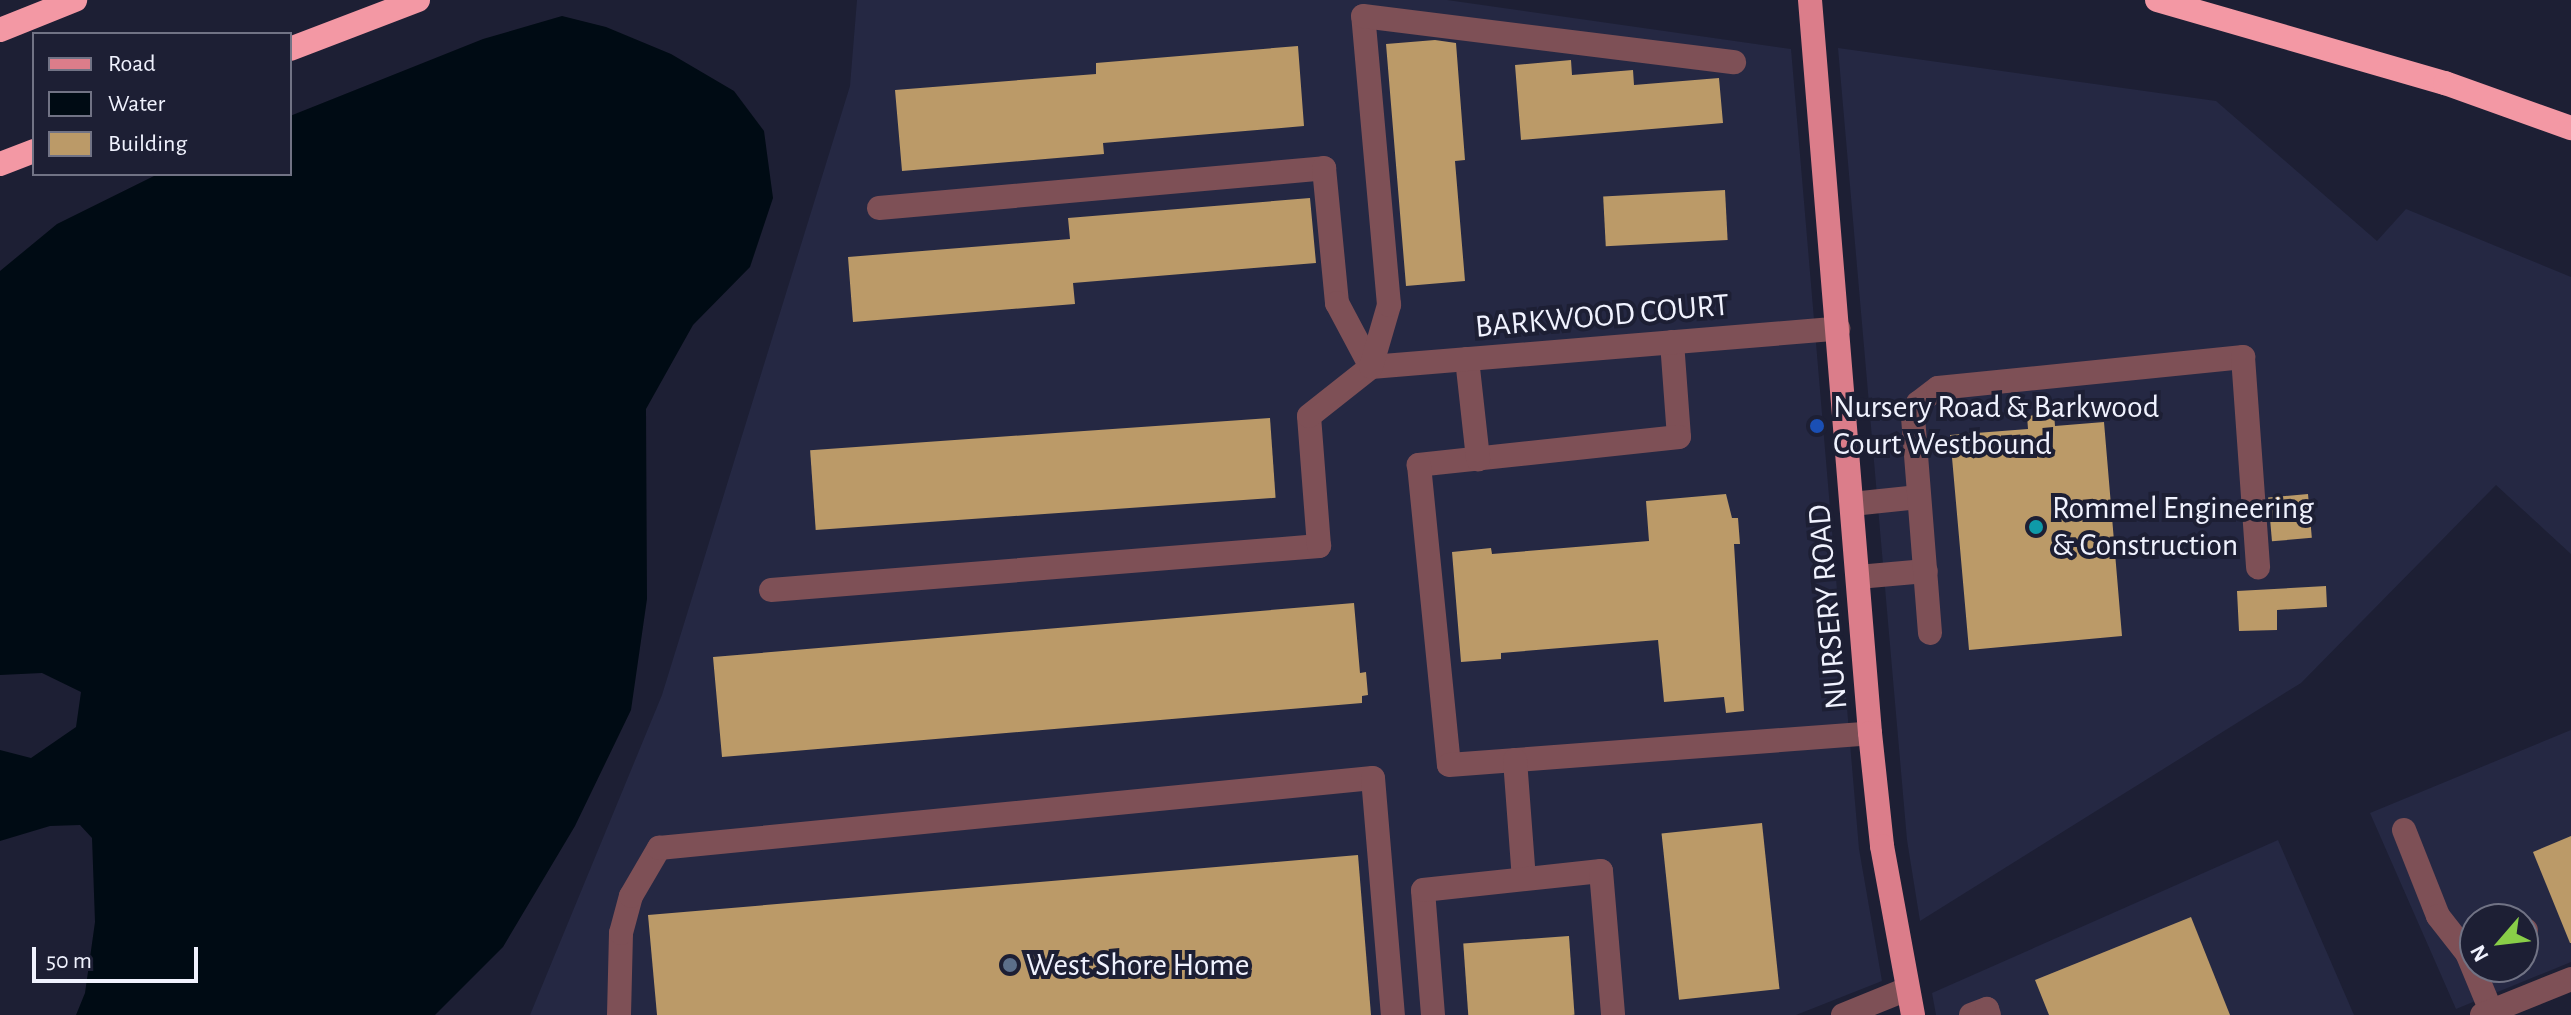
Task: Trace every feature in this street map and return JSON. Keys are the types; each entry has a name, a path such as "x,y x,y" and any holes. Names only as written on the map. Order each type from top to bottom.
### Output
{"highway":[{"path":"0,30 75,0"},
{"path":"292,48 418,0"},
{"path":"2157,0 2404,70 2571,128"},
{"path":"0,164 32,152"}],"main road":[{"name":"NURSERY ROAD","path":"1810,0 1870,733 1882,846 1913,1015"}],"street":[{"path":"771,590 1319,546 1309,416 1371,367 1389,305 1363,16 1734,62"},
{"path":"879,208 1324,168 1337,303 1371,367"},
{"name":"BARKWOOD COURT","path":"1371,367 1838,329"},
{"path":"1672,342 1679,437 1419,465 1449,765 1870,733"},
{"path":"1930,633 1913,417 1918,403 1938,388 2243,357 2258,567"},
{"path":"1467,359 1478,459"},
{"path":"1852,504 1919,497"},
{"path":"1858,577 1926,571"},
{"path":"1515,760 1524,879"},
{"path":"619,1015 621,933 631,896 659,848 1373,778 1393,1015"},
{"path":"2404,830 2438,916 2459,939"},
{"path":"1433,1015 1423,890 1601,871 1613,1015"},
{"path":"2479,983 2486,1013 2571,979"},
{"path":"1843,1015 1907,989"},
{"path":"1971,1015 1987,1009 1989,1015"}],"shaded area":[{"path":"857,0 1447,0 1791,49 1859,849 1882,981 1796,1015 530,1015 662,695 850,86"},
{"path":"1838,48 2216,101 2377,241 2406,209 2571,277 2571,554 2496,485 2301,683 1920,921 1907,840"},
{"path":"2571,730 2571,962 2539,975 2539,903 2459,903 2459,983 2520,983 2456,1009 2370,813"},
{"path":"2278,840 2354,1015 1936,1015 1932,993"}],"water":[{"path":"562,16 606,27 671,54 734,91 764,131 773,198 750,267 693,325 646,409 647,599 631,710 575,826 503,947 435,1015 76,1015 85,993 95,922 92,838 80,825 50,826 0,841 0,750 31,758 76,727 81,692 42,673 0,675 0,271 57,224 154,176 292,176 292,115 483,39"}],"building":[{"path":"1435,40 1456,43 1465,160 1455,161 1465,281 1406,286 1386,44"},
{"path":"1298,46 1304,126 1103,143 1104,154 902,171 895,90 1096,74 1096,63"},
{"path":"1571,60 1572,75 1633,70 1634,85 1719,78 1723,123 1521,140 1515,65"},
{"path":"1725,190 1728,240 1606,246 1603,196"},
{"path":"1310,198 1316,263 1073,283 1075,304 853,322 848,257 1070,239 1068,218"},
{"name":"Rommel Engineering & Construction","path":"2054,413 2055,426 2104,422 2122,636 1969,650 1950,435 2028,429 2027,416"},
{"path":"1270,418 1276,498 816,530 810,450"},
{"path":"1726,494 1732,518 1738,518 1740,544 1734,544 1744,711 1726,713 1724,697 1664,702 1658,640 1501,653 1501,659 1461,662 1452,552 1491,548 1492,554 1649,541 1646,501"},
{"path":"2308,494 2312,538 2272,541 2268,497"},
{"path":"2326,586 2327,607 2277,610 2277,630 2239,631 2237,591"},
{"path":"1354,603 1360,673 1366,672 1368,695 1362,696 1362,703 722,757 713,657"},
{"path":"1762,823 1779,989 1679,1000 1662,834"},
{"path":"2571,836 2571,943 2570,943 2533,852"},
{"name":"West Shore Home","path":"1358,855 1371,1015 657,1015 648,915"},
{"path":"2191,917 2230,1015 2049,1015 2035,980"},
{"path":"1569,936 1575,1015 1468,1015 1463,943"}],"place":[{"name":"Nursery Road & Barkwood Court Westbound","path":"1817,426"},
{"name":"Rommel Engineering & Construction","path":"2036,527"},
{"name":"West Shore Home","path":"1010,965"}]}
